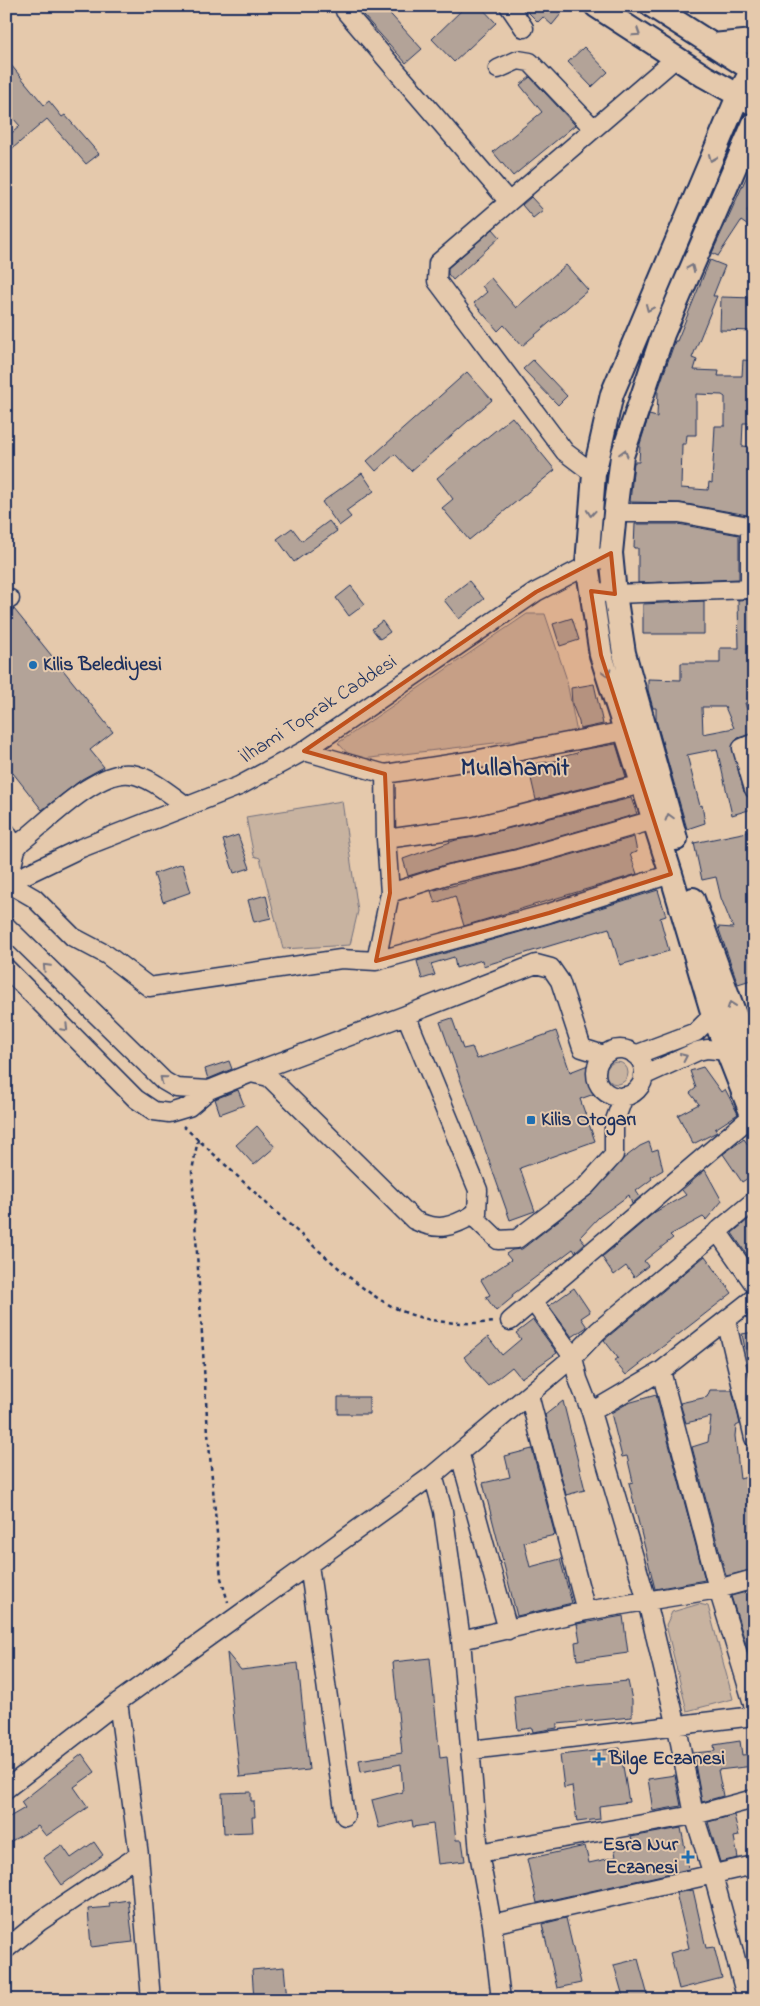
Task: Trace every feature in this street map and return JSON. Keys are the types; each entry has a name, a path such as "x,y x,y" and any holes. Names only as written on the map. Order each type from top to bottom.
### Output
{"main road":[{"path":"596,6 704,76 746,100"},
{"path":"652,6 753,69 746,100 726,123 612,394 594,474 586,564 601,655 671,874 713,1015 753,1118"},
{"path":"713,44 754,41"},
{"path":"704,76 717,99 726,123"},
{"path":"754,123 663,334 622,456 612,553 615,594 624,653 689,886 754,1067"}],"street":[{"path":"344,6 345,11 509,202"},
{"path":"509,6 524,28"},
{"path":"594,474 565,452 438,281 438,263 676,58"},
{"path":"498,69 518,60 536,65 594,129"},
{"path":"615,513 679,513 754,528"},
{"path":"591,591 615,594 750,588 750,529 754,528"},
{"name":"İlhami Toprak Caddesi","path":"7,884 81,848 239,786 304,750 536,592 586,564 612,553"},
{"path":"304,750 385,774 469,761 625,731"},
{"path":"754,743 742,748 754,789"},
{"path":"188,807 148,781 132,774 106,778 56,814 16,849 7,884 34,898 73,937 107,955 149,987 341,959 376,961 549,913 671,874"},
{"path":"376,961 390,893 386,839 385,774"},
{"path":"386,839 472,827 642,784"},
{"path":"390,893 450,874 518,859 654,820"},
{"path":"6,832 16,849"},
{"path":"6,926 164,1080 176,1088 209,1090"},
{"path":"6,968 136,1099 154,1111 169,1113 188,1107 209,1090 406,1016 536,964 551,968 560,981 582,1048 604,1055"},
{"path":"635,1055 696,1032 713,1015"},
{"path":"251,1073 269,1077 414,1220 430,1228 454,1225 476,1213 478,1190 406,1016"},
{"path":"616,1049 623,1049 635,1055 640,1061 643,1076 637,1089 624,1096 609,1094 598,1084 596,1069 604,1055 616,1049"},
{"path":"643,1076 698,1051 707,1049 727,1051"},
{"path":"472,1215 498,1240 517,1239 586,1186 614,1155 614,1123 624,1096"},
{"path":"510,1321 753,1118"},
{"path":"6,1789 118,1702 460,1454 573,1357 598,1331 754,1201"},
{"path":"717,1231 754,1284"},
{"path":"591,1412 661,1371 754,1298"},
{"path":"533,1301 573,1357 578,1379 591,1412 647,1601 677,1727 694,1815 747,2000"},
{"path":"726,1320 754,1438"},
{"path":"661,1371 718,1589 754,1707"},
{"path":"529,1395 586,1611"},
{"path":"460,1454 508,1630"},
{"path":"433,1475 443,1511 461,1640 479,1853 492,1924 501,2000"},
{"path":"309,1565 345,1816"},
{"path":"461,1640 586,1611 718,1589 754,1579"},
{"path":"118,1702 139,1855 151,2000"},
{"path":"471,1750 677,1727 754,1716"},
{"path":"479,1853 694,1815 754,1799"},
{"path":"6,1949 39,1922 139,1855"},
{"path":"492,1924 713,1876 754,1865"}],"path":[{"path":"169,1113 299,1234 354,1281 384,1302 419,1317 467,1324 510,1321"},
{"path":"198,1139 192,1171 208,1433 221,1578 226,1597 236,1618"}],"highlighted area":[{"path":"611,553 615,594 591,591 601,655 671,874 549,913 376,961 390,893 385,774 304,751 536,592"}],"shaded area":[{"path":"527,614 545,614 566,677 577,733 354,760 338,743"},
{"path":"342,801 358,911 350,945 283,949 260,858 254,856 246,817"},
{"path":"617,1062 625,1065 628,1073 625,1081 617,1084 609,1081 606,1073 609,1065"},
{"path":"699,1604 708,1606 733,1699 687,1711 666,1625 672,1612"}],"building":[{"path":"355,6 383,6 422,49 406,63"},
{"path":"466,6 480,6 496,23 454,62 432,39"},
{"path":"522,6 552,6 561,14 552,25 543,17 538,22"},
{"path":"584,47 608,72 592,87 568,62"},
{"path":"6,59 44,105 49,101 62,117 65,115 99,154 86,164 47,119 6,154 6,138 20,126 6,110"},
{"path":"530,77 575,125 513,176 493,152 542,112 520,85"},
{"path":"751,167 753,200 747,211 754,216 754,230 741,221 718,256 712,253"},
{"path":"531,197 543,210 533,218 522,205"},
{"path":"493,229 500,237 453,280 448,274 448,268"},
{"path":"710,260 725,266 713,296 717,296 692,358 697,360 694,370 719,371 718,376 742,376 743,360 754,361 754,423 743,423 742,446 754,447 753,516 681,503 630,502 634,462 639,462 640,444 649,415 657,417 658,390 675,341 677,341","holes":["696,394 722,395 725,397 725,426 715,426 712,483 709,482 708,490 681,488 682,444 686,444 687,435 696,435"]},
{"path":"566,265 588,290 522,346 504,325 498,331 474,303 487,292 482,286 491,278 516,308"},
{"path":"721,297 754,298 754,331 720,330"},
{"path":"533,360 567,396 558,405 523,369"},
{"path":"467,372 492,400 411,471 395,454 376,471 367,461"},
{"path":"512,417 555,470 469,540 442,508 453,499 437,478"},
{"path":"362,473 374,491 346,511 351,517 339,526 322,502"},
{"path":"329,521 337,531 294,562 277,539 292,528 302,541"},
{"path":"635,524 678,524 739,535 739,579 638,583 638,548 634,548"},
{"path":"469,581 484,599 459,619 444,600"},
{"path":"351,586 365,604 349,616 336,598"},
{"path":"754,599 754,702 745,703 754,733 738,738 732,746 744,792 751,799 752,809 732,815 717,749 687,755 700,806 702,805 705,823 687,829 656,720 656,708 653,708 648,690 648,679 681,680 681,663 720,663 720,648 739,648 738,600","holes":["702,707 725,707 734,728 703,734"]},
{"path":"704,601 704,634 643,634 643,604"},
{"name":"Kilis Belediyesi","path":"14,609 113,732 90,750 104,767 82,779 42,810 13,773 6,779 6,615"},
{"path":"572,618 579,640 560,646 553,624"},
{"path":"382,621 390,632 380,639 372,629"},
{"path":"594,684 603,724 580,729 572,704 571,688"},
{"path":"616,744 626,777 536,800 530,774 535,773 534,764 561,760 561,757 577,753 580,750"},
{"path":"631,798 637,814 515,849 448,864 408,876 403,859 456,840"},
{"path":"752,831 754,979 738,984 718,927 733,928 721,898 716,877 702,880 694,843"},
{"path":"238,835 250,868 234,873 223,840"},
{"path":"634,837 637,852 630,854 637,874 464,926 455,896 435,903 431,891 521,869"},
{"path":"182,864 191,892 163,902 154,874"},
{"path":"658,890 666,916 660,918 669,951 620,965 609,928 483,966 482,960 456,968 454,957 431,964 435,975 422,979 417,961 552,923"},
{"path":"266,895 271,918 254,922 248,900"},
{"name":"Kilis Otogarı","path":"452,1018 463,1049 472,1047 477,1059 556,1031 570,1072 588,1065 597,1093 580,1099 595,1141 520,1168 535,1211 510,1220 440,1022"},
{"path":"229,1061 232,1069 208,1079 205,1069"},
{"path":"703,1067 721,1092 725,1089 738,1114 715,1129 717,1132 693,1144 678,1115 699,1104 690,1093 696,1088 690,1071"},
{"path":"238,1090 244,1105 220,1114 215,1099"},
{"path":"257,1126 275,1147 254,1165 236,1145"},
{"path":"744,1139 754,1153 754,1174 742,1182 723,1154"},
{"path":"649,1142 652,1151 658,1149 663,1170 651,1177 652,1179 636,1191 640,1197 632,1204 629,1195 599,1217 580,1237 585,1243 575,1252 573,1249 512,1295 513,1297 496,1311 486,1297 490,1295 481,1280 511,1260 506,1254 512,1250 522,1249 592,1194 623,1159 640,1146"},
{"path":"705,1170 722,1201 706,1220 703,1217 670,1235 673,1238 644,1261 648,1266 634,1277 626,1266 614,1275 602,1257 655,1212 686,1195 682,1190"},
{"path":"754,1215 754,1265 732,1233"},
{"path":"705,1256 732,1293 626,1375 614,1361 618,1358 604,1340"},
{"path":"574,1288 590,1312 581,1318 587,1327 572,1337 549,1306"},
{"path":"533,1320 557,1353 521,1378 512,1367 488,1386 478,1375 480,1373 477,1373 464,1357 488,1337 502,1355 521,1339 516,1333"},
{"path":"754,1332 754,1391 742,1334"},
{"path":"710,1390 732,1390 740,1424 736,1426 735,1436 740,1479 747,1477 754,1501 754,1569 726,1576 692,1447 708,1442 711,1417 686,1423 680,1403 707,1397"},
{"path":"656,1395 705,1580 655,1589 629,1483 633,1482 627,1456 622,1457 611,1413 628,1403"},
{"path":"338,1397 369,1397 369,1414 338,1414"},
{"path":"563,1401 585,1490 566,1495 545,1415"},
{"path":"532,1449 555,1535 524,1542 530,1567 560,1559 572,1603 517,1616 483,1483 510,1477 505,1456"},
{"path":"754,1590 754,1670 731,1596"},
{"path":"623,1616 628,1653 577,1660 575,1642 580,1641 577,1624"},
{"path":"227,1653 241,1670 298,1663 309,1770 240,1777"},
{"path":"430,1658 440,1758 447,1757 456,1840 462,1840 465,1861 438,1864 433,1824 413,1827 412,1820 379,1828 372,1800 403,1792 401,1764 361,1772 359,1760 402,1753 393,1662"},
{"path":"628,1681 632,1700 632,1717 557,1724 557,1728 533,1732 532,1728 518,1730 514,1696 584,1685"},
{"path":"740,1741 742,1755 754,1754 754,1766 718,1770 723,1796 702,1802 693,1753 715,1751 714,1745"},
{"path":"620,1748 629,1802 599,1806 600,1819 577,1822 572,1786 564,1788 560,1755"},
{"path":"82,1754 95,1772 74,1787 88,1807 46,1836 38,1826 6,1844 6,1819 25,1808 21,1802"},
{"path":"675,1775 681,1806 653,1811 648,1779"},
{"path":"251,1792 251,1801 254,1801 255,1817 252,1817 253,1832 224,1833 222,1793"},
{"path":"734,1815 739,1836 734,1837 738,1858 720,1862 708,1822"},
{"path":"681,1828 689,1869 537,1903 527,1859 585,1846 589,1863 616,1857 614,1846 632,1841 631,1837"},
{"path":"94,1842 103,1855 62,1885 43,1858 62,1845 71,1858"},
{"path":"693,1890 706,1948 714,1947 722,1978 679,1989 670,1953 689,1948 676,1893"},
{"path":"128,1900 133,1942 91,1947 88,1909 110,1907 109,1903"},
{"path":"566,1918 581,1983 557,1988 542,1924"},
{"path":"638,1959 649,2000 624,2000 614,1965"},
{"path":"284,1967 287,2000 254,2000 252,1970"}],"place":[{"name":"Kilis Belediyesi","path":"33,665"},
{"name":"Kilis Otogarı","path":"531,1120"},
{"name":"Bilge Eczanesi","path":"599,1759"},
{"name":"Esra Nur Eczanesi","path":"688,1857"}],"district":[{"name":"Mullahamit","path":"515,769"}]}
